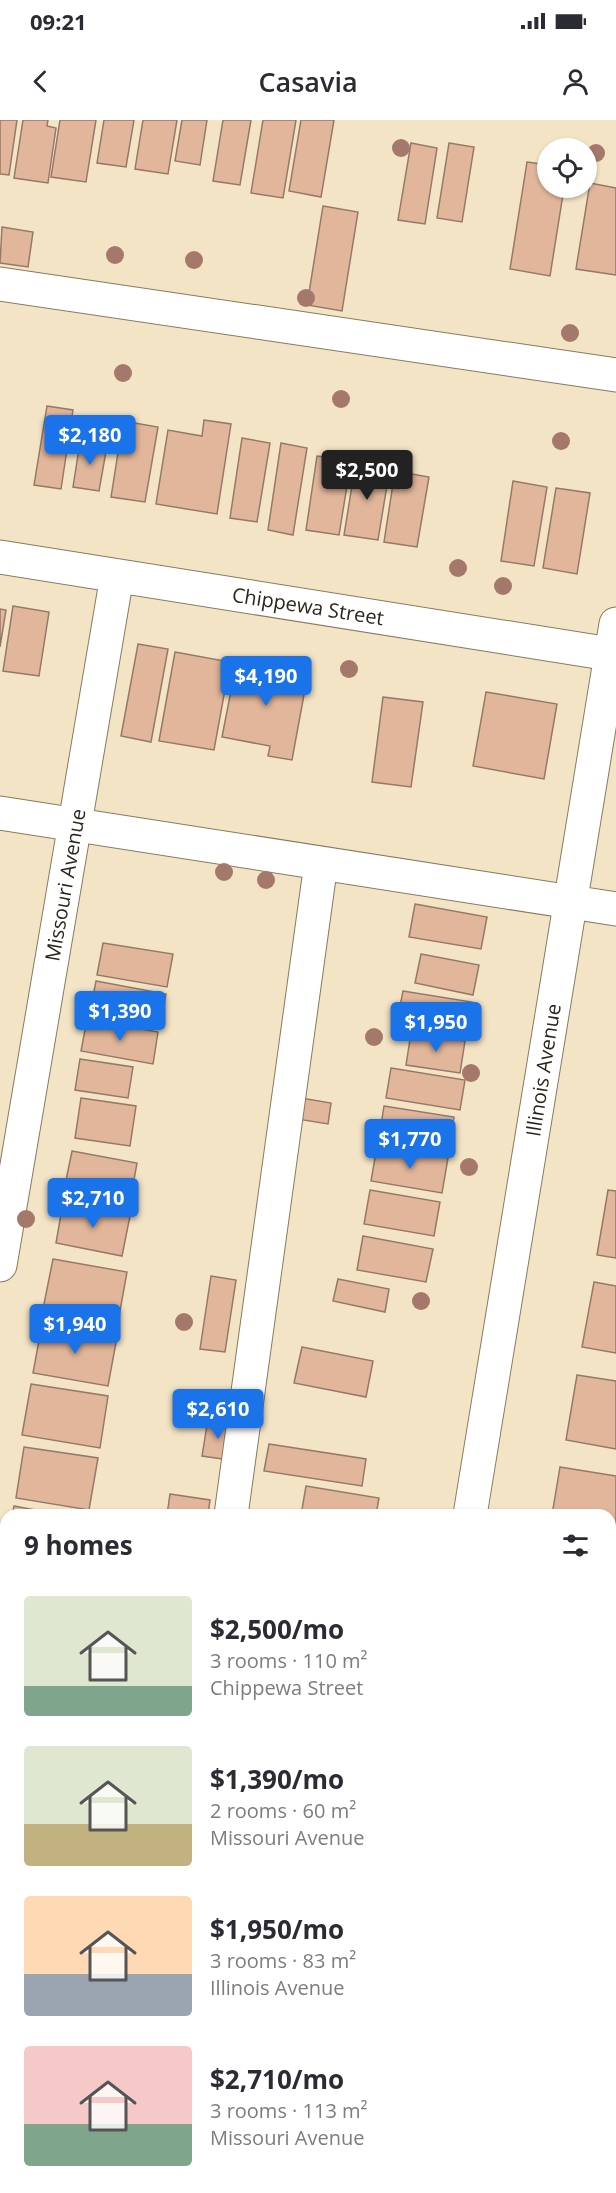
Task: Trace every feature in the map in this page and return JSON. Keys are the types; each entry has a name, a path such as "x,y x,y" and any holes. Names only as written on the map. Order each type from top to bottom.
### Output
{"street":[{"path":"0,284 616,375"},
{"name":"Chippewa Street","path":"0,557 117,576 614,645"},
{"name":"Missouri Avenue","path":"0,1266 117,576"},
{"name":"Illinois Avenue","path":"471,1509 614,645"},
{"path":"0,813 616,909"},
{"path":"232,1509 321,863"}],"building":[{"path":"0,120 17,120 9,175 0,174"},
{"path":"23,120 48,120 47,126 56,128 48,183 14,178"},
{"path":"60,120 96,120 86,182 51,177"},
{"path":"104,120 134,120 126,167 97,163"},
{"path":"143,120 177,120 168,174 135,169"},
{"path":"182,120 207,120 200,165 175,161"},
{"path":"223,120 251,120 240,185 213,181"},
{"path":"263,120 296,120 283,198 251,193"},
{"path":"301,120 334,120 321,197 289,191"},
{"path":"411,143 437,148 425,224 398,220"},
{"path":"449,143 474,147 462,222 437,218"},
{"path":"527,162 537,163 537,198 562,198 550,276 510,269"},
{"path":"597,184 616,188 616,275 576,269 588,198 597,198"},
{"path":"323,206 358,212 342,311 307,305"},
{"path":"2,227 33,232 28,267 0,263"},
{"path":"47,406 73,410 61,489 34,485"},
{"path":"204,420 231,424 217,514 156,504 168,430 202,436"},
{"path":"123,421 158,427 145,502 111,497"},
{"path":"242,438 270,443 257,522 230,518"},
{"path":"80,442 107,446 99,491 73,487"},
{"path":"281,443 307,448 293,535 268,530"},
{"path":"317,456 351,461 339,535 306,530"},
{"path":"356,461 390,467 378,540 344,535"},
{"path":"395,471 429,477 417,547 384,542"},
{"path":"513,481 547,487 534,566 501,561"},
{"path":"556,488 590,493 577,574 543,568"},
{"path":"13,606 49,612 39,676 3,671"},
{"path":"0,609 6,610 0,647"},
{"path":"138,644 168,649 151,742 121,736"},
{"path":"175,652 230,662 214,750 159,741"},
{"path":"237,660 308,673 292,760 268,756 270,746 222,737"},
{"path":"486,692 557,704 544,779 473,766"},
{"path":"383,697 423,702 411,787 372,782"},
{"path":"415,904 487,917 481,949 409,937"},
{"path":"103,943 173,954 167,987 97,975"},
{"path":"421,954 479,965 473,995 415,983"},
{"path":"96,981 166,994 160,1026 90,1011"},
{"path":"403,991 472,1002 467,1033 397,1021"},
{"path":"87,1019 158,1032 153,1064 81,1051"},
{"path":"411,1033 465,1041 460,1073 406,1065"},
{"path":"80,1059 133,1067 128,1098 75,1090"},
{"path":"391,1068 465,1080 460,1110 386,1098"},
{"path":"81,1098 136,1106 130,1146 75,1138"},
{"path":"301,1098 331,1103 328,1124 297,1119"},
{"path":"384,1106 454,1117 449,1149 379,1138"},
{"path":"377,1146 448,1158 442,1193 371,1181"},
{"path":"72,1151 137,1163 130,1202 64,1190"},
{"path":"370,1190 440,1202 434,1236 364,1224"},
{"path":"608,1190 616,1191 616,1258 597,1255"},
{"path":"63,1203 130,1216 122,1256 56,1243"},
{"path":"363,1236 433,1249 426,1282 357,1270"},
{"path":"53,1259 127,1272 118,1322 43,1309"},
{"path":"211,1276 236,1280 225,1352 200,1349"},
{"path":"338,1279 389,1289 385,1312 333,1301"},
{"path":"594,1282 616,1286 616,1353 582,1347"},
{"path":"42,1324 117,1337 108,1386 33,1373"},
{"path":"302,1347 373,1361 366,1397 294,1383"},
{"path":"577,1375 616,1381 616,1449 566,1440"},
{"path":"31,1384 108,1396 100,1448 22,1435"},
{"path":"208,1419 235,1423 229,1460 202,1456"},
{"path":"269,1444 366,1459 362,1486 264,1471"},
{"path":"24,1447 98,1458 89,1509 16,1498"},
{"path":"560,1467 616,1476 616,1509 553,1509"},
{"path":"306,1486 379,1498 377,1509 302,1509"},
{"path":"170,1494 210,1500 209,1509 168,1509"},
{"path":"14,1506 30,1509 13,1509"}]}
